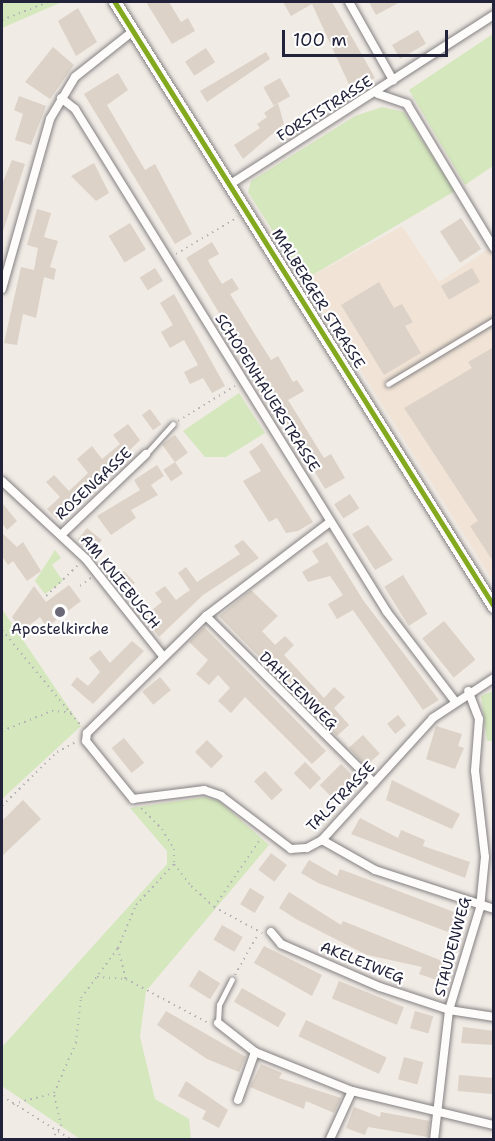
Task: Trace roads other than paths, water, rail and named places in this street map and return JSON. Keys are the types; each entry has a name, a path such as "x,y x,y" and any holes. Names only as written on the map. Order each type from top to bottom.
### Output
{"street":[{"path":"349,2 393,80"},
{"name":"MALBERGER STRASSE","path":"119,3 133,31 494,607"},
{"name":"FORSTSTRASSE","path":"229,185 378,94 393,80 494,15"},
{"path":"2,289 61,98 75,77 133,31"},
{"path":"378,94 407,104 494,248"},
{"name":"SCHOPENHAUERSTRASSE","path":"61,98 75,109 387,612 454,700"},
{"name":"ROSENGASSE","path":"62,534 146,454"},
{"name":"AM KNIEBUSCH","path":"2,481 62,534 86,559 162,655"},
{"path":"162,655 206,616 330,522"},
{"name":"DAHLIENWEG","path":"206,616 374,783"},
{"name":"TALSTRASSE","path":"162,655 87,737 133,800 204,790 221,796 265,834 291,849 322,840 454,700 494,678"},
{"name":"STAUDENWEG","path":"434,1140 435,1113 449,1010 480,908 485,857 475,771 480,734 468,691"},
{"path":"322,840 375,870 480,908 494,909"},
{"name":"AKELEIWEG","path":"271,932 291,949 449,1010 494,1017"},
{"path":"218,1023 255,1052 351,1091 435,1113 494,1125"},
{"path":"238,1100 255,1052"},
{"path":"330,1140 351,1091"}],"lane":[{"path":"388,384 494,320"},
{"path":"146,454 173,424"},
{"path":"218,1023 219,1005 232,980"}],"place":[{"name":"Apostelkirche","path":"60,612"}]}
